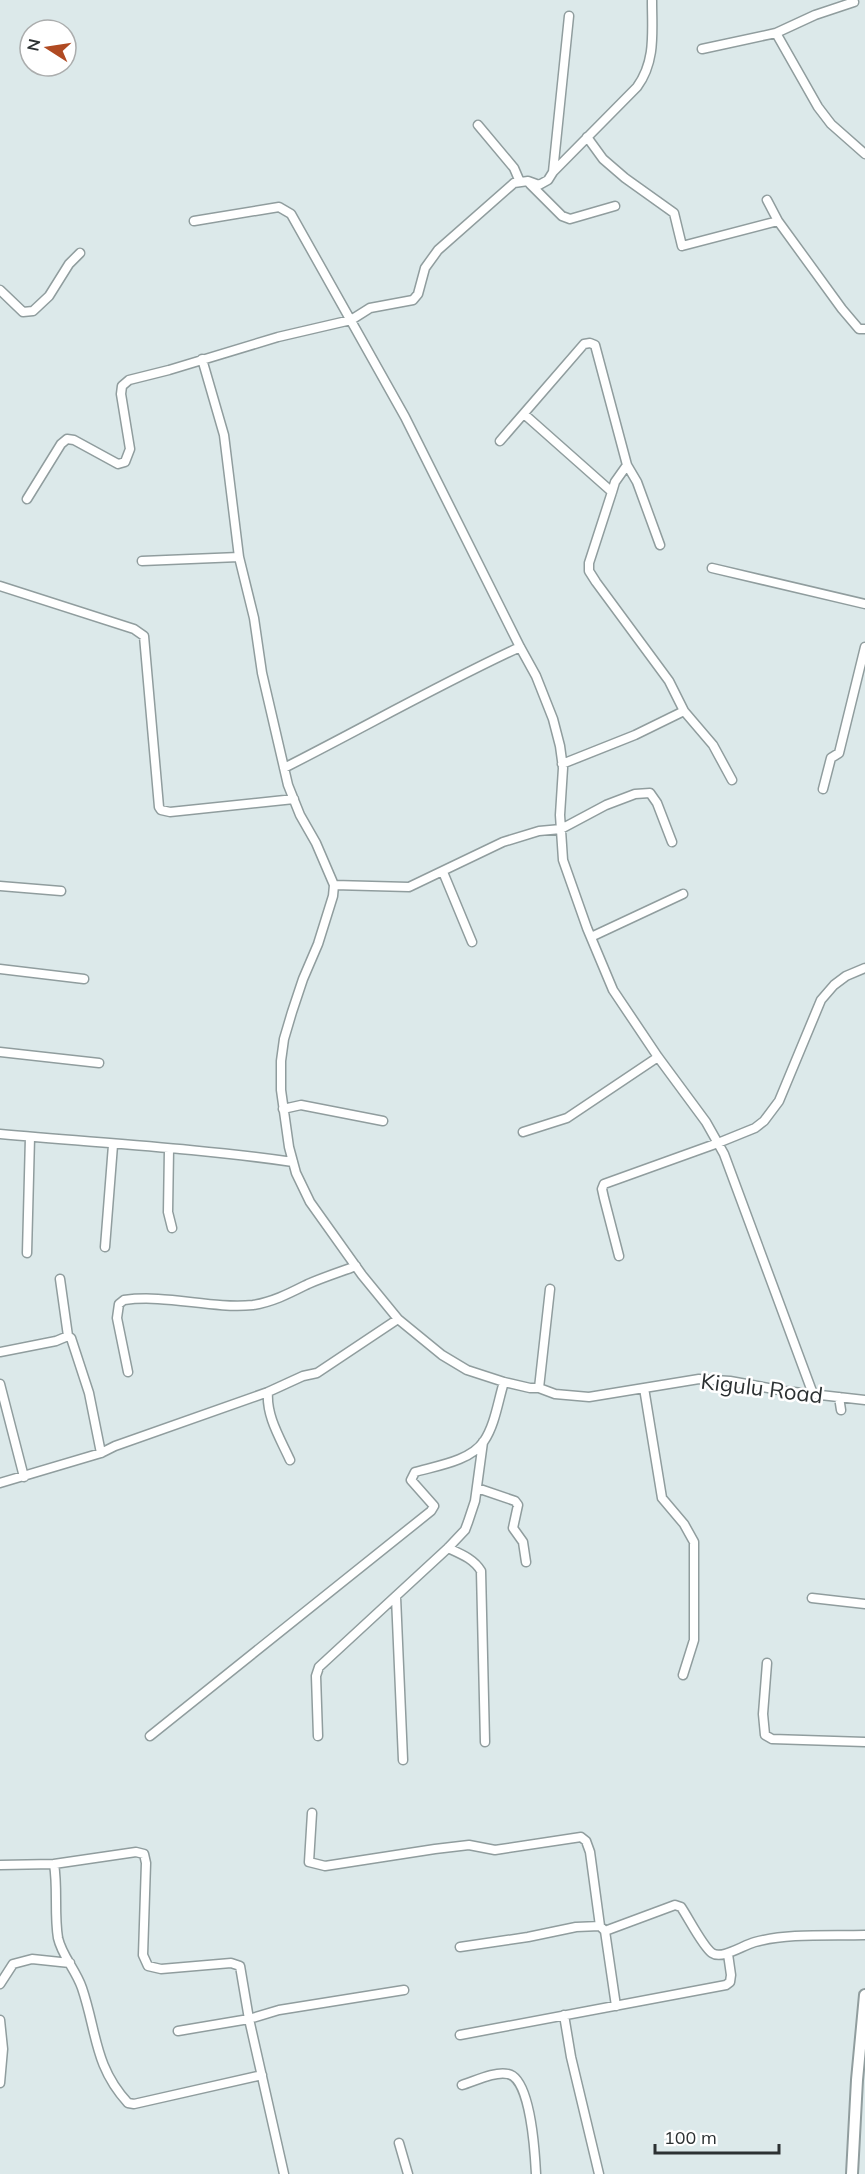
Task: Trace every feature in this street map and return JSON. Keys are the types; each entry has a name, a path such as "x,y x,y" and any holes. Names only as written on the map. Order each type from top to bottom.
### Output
{"street":[{"path":"27,499 61,444 68,439 118,464 125,462 130,449 121,394 122,386 129,380 266,340 351,320 370,308 413,300 418,294 425,268 438,250 514,183 539,185 548,180 553,172 637,87 646,74 652,49 652,1"},
{"path":"702,49 776,33 815,15 854,2"},
{"path":"553,172 569,16"},
{"path":"776,33 818,107 831,124 865,154"},
{"path":"478,124 524,182 562,216 570,219 615,206"},
{"path":"587,137 603,159 625,178 674,213 682,246 778,221"},
{"path":"767,200 778,221 842,309 859,329 865,329"},
{"path":"194,221 279,207 286,210 303,233 405,417 519,647 536,676 553,719 562,764 563,860 612,990 658,1058 706,1122 718,1143 730,1168 813,1394"},
{"path":"0,290 23,312 33,311 49,296 69,264 80,253"},
{"path":"500,441 584,344 595,345 627,465 638,482 660,544"},
{"path":"202,359 224,435 239,557 254,618 262,673 284,768 300,815 316,843 334,885 409,887 503,842 539,831 561,829 606,805 635,794 650,793 657,804 672,842"},
{"path":"524,414 612,492"},
{"path":"627,465 615,482 589,563 589,571 669,681 684,711 713,745 732,780"},
{"path":"142,561 239,557"},
{"path":"712,568 865,604"},
{"path":"0,586 134,629 144,636 161,810 170,812 294,799"},
{"path":"284,768 421,695 519,647"},
{"path":"823,789 831,758 839,753 865,647"},
{"path":"562,764 635,735 684,711"},
{"path":"443,872 472,942"},
{"name":"Kigulu Road","path":"334,885 324,924 284,1039 280,1090 293,1162 310,1202 398,1319 442,1355 467,1370 504,1382 555,1394 589,1397 707,1379 865,1401"},
{"path":"0,886 61,891"},
{"path":"591,937 683,894"},
{"path":"619,1256 602,1189 604,1184 755,1128 773,1113 820,1000 846,976 865,968"},
{"path":"0,969 84,979"},
{"path":"0,1052 99,1063"},
{"path":"523,1132 567,1118 658,1058"},
{"path":"283,1108 301,1105 383,1121"},
{"path":"0,1134 293,1162"},
{"path":"27,1253 30,1137"},
{"path":"105,1247 113,1145"},
{"path":"169,1149 168,1212 172,1228"},
{"path":"128,1372 117,1318 119,1304 124,1300 170,1299 236,1306 265,1303 356,1266"},
{"path":"60,1279 68,1336 71,1338 89,1393 101,1453"},
{"path":"539,1389 550,1289"},
{"path":"0,1483 101,1453 267,1392 303,1376 317,1373 398,1319"},
{"path":"0,1352 56,1341 68,1336"},
{"path":"318,1736 316,1676 319,1667 465,1530 475,1501 483,1443 504,1382"},
{"path":"0,1384 1,1397 24,1477"},
{"path":"644,1388 662,1498 684,1524 694,1542 694,1640 683,1675"},
{"path":"267,1392 267,1406 271,1418 290,1460"},
{"path":"839,1397 841,1410"},
{"path":"150,1736 431,1511 434,1506 431,1501 411,1480 415,1472 460,1458 483,1443"},
{"path":"477,1488 515,1501 518,1505 513,1528 523,1542 526,1562"},
{"path":"448,1548 468,1557 481,1571 485,1742"},
{"path":"396,1597 403,1760"},
{"path":"812,1598 865,1604"},
{"path":"767,1663 763,1714 765,1735 772,1739 865,1742"},
{"path":"312,1813 309,1862 325,1866 469,1845 495,1850 581,1837 586,1841 590,1852 616,2006"},
{"path":"0,1865 54,1864 136,1852 144,1854 146,1858 144,1962 154,1969 161,1970 239,1964 284,2174"},
{"path":"54,1864 57,1881 58,1938 82,1988 103,2067 128,2103 137,2103 262,2075"},
{"path":"460,1947 576,1927 602,1928 675,1905 681,1907 712,1953 720,1955 742,1945 764,1940 865,1935"},
{"path":"460,2035 726,1985 730,1982 731,1975 728,1953"},
{"path":"0,1984 13,1964 32,1959 70,1963"},
{"path":"178,2031 249,2019 279,2010 404,1990"},
{"path":"852,2174 861,2079 865,1995"},
{"path":"564,2015 571,2057 599,2174"},
{"path":"0,2020 3,2049 0,2082"},
{"path":"462,2085 503,2073 515,2077 531,2119 536,2174"},
{"path":"399,2143 408,2174"}]}
